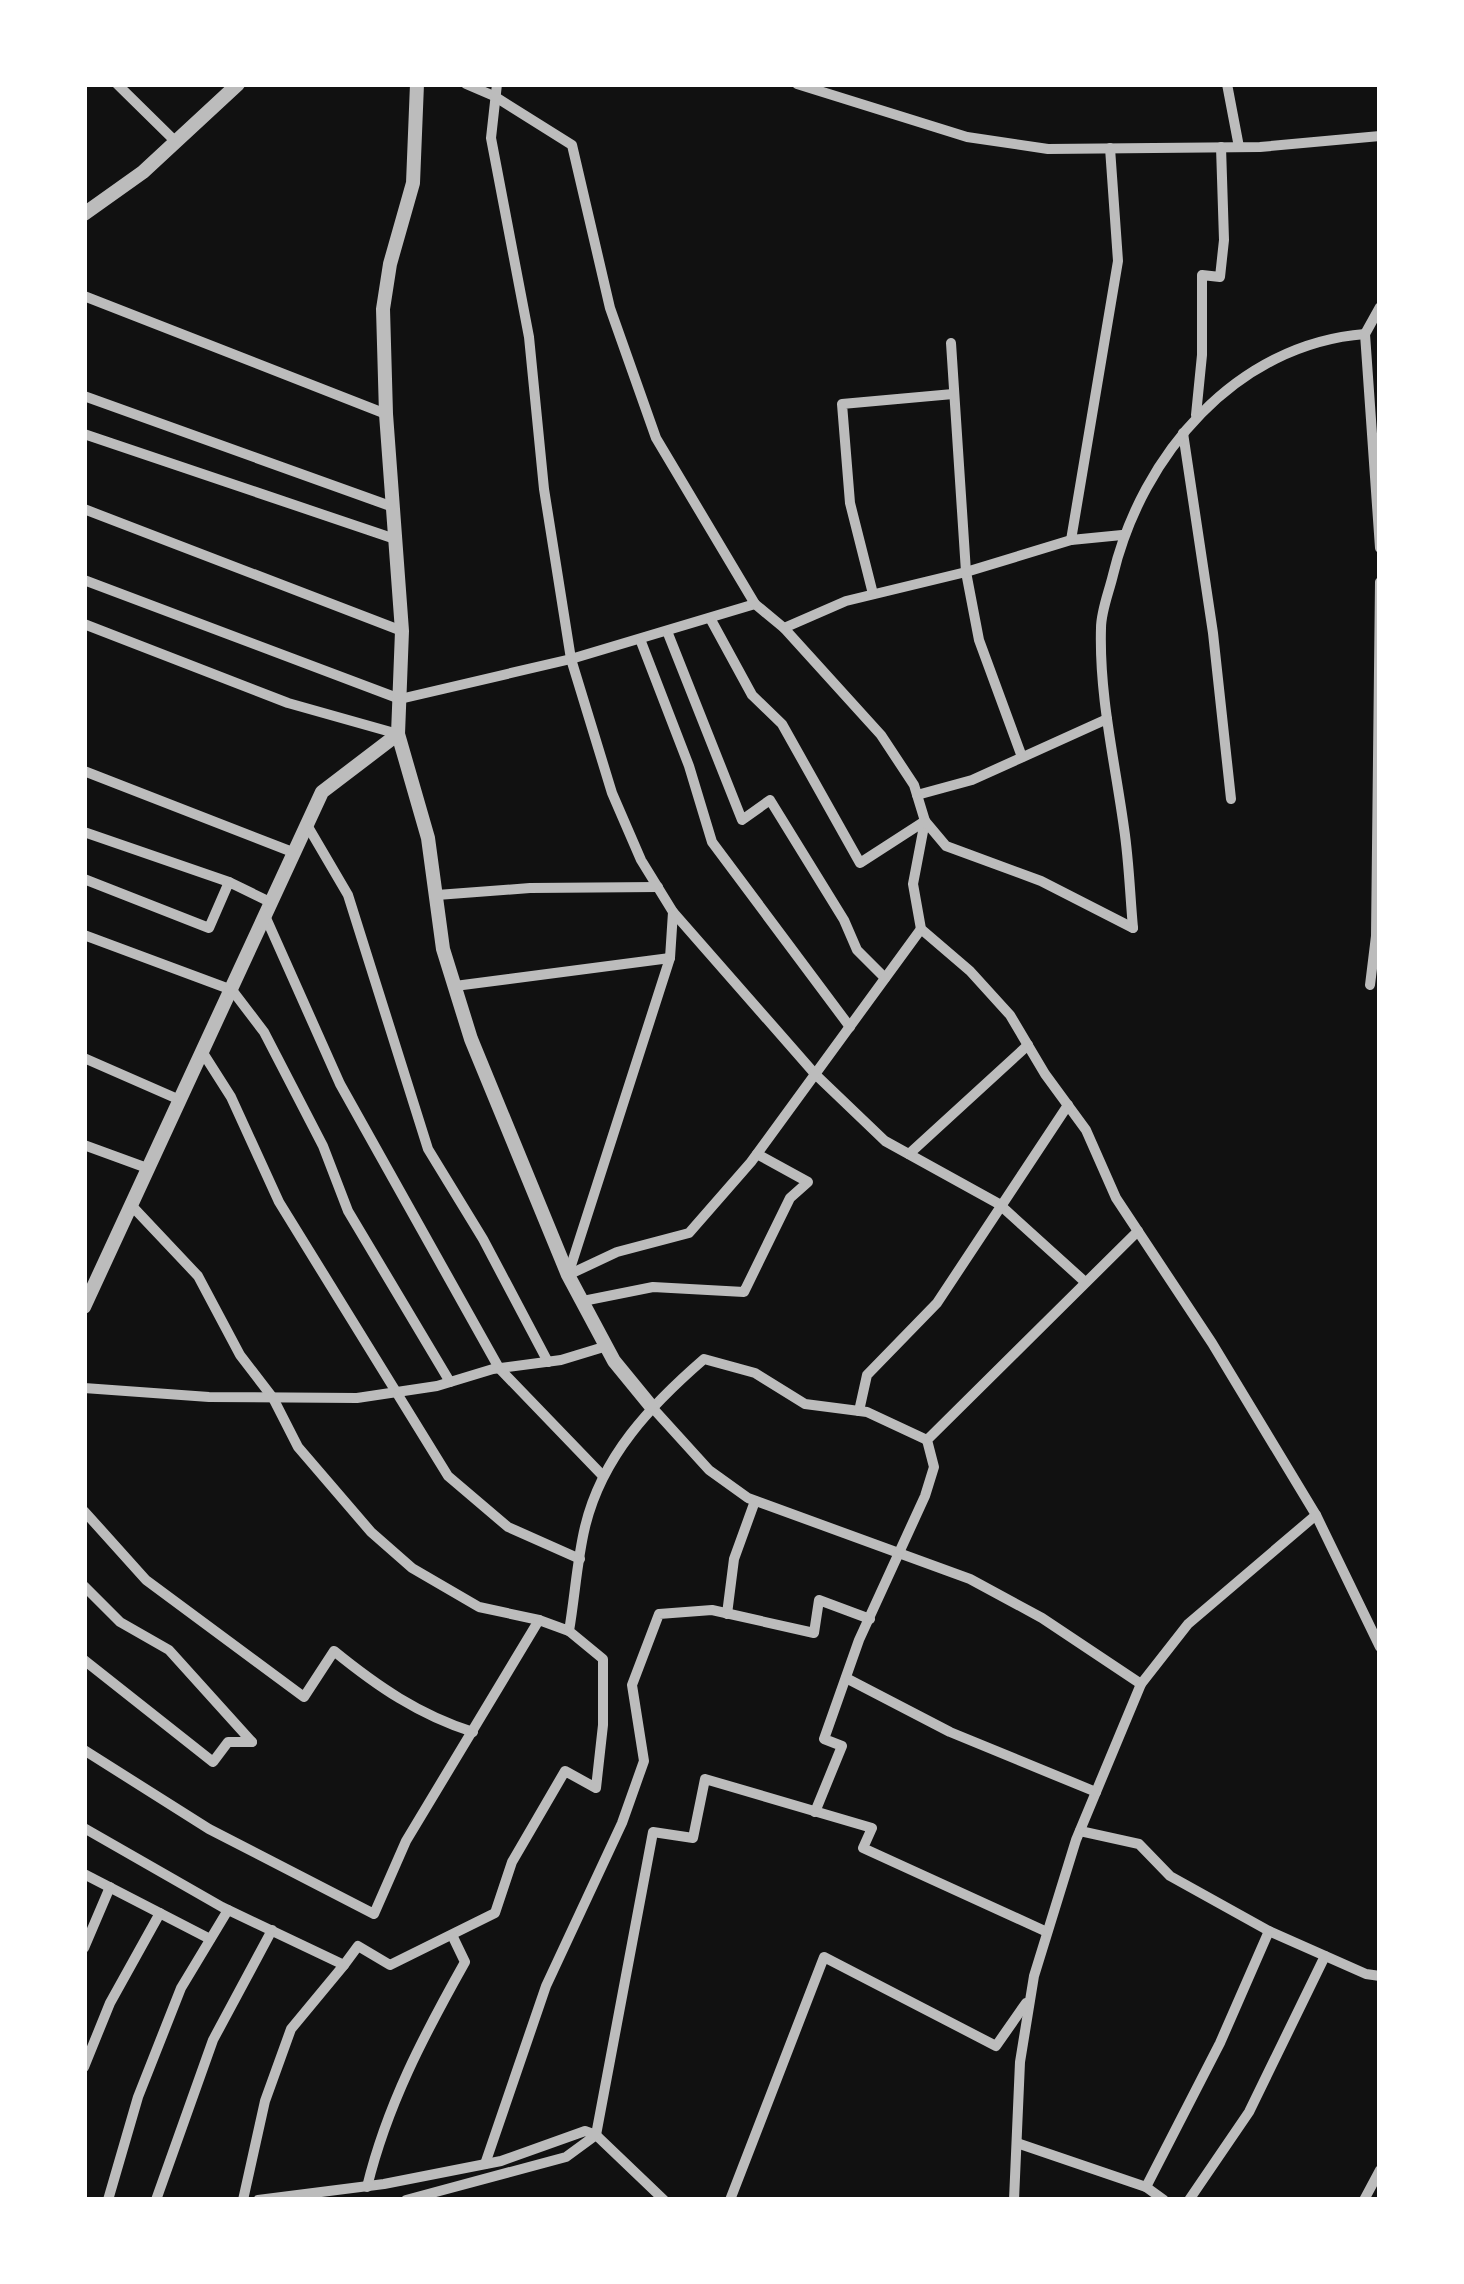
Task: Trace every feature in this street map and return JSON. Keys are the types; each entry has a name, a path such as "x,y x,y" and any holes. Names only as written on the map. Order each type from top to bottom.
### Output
{"street":[{"path":"117,84 176,142"},
{"path":"84,214 143,172 238,84"},
{"path":"417,84 413,183 390,264 383,309 402,631 398,734 428,838 443,949 470,1039 568,1275 607,1346 650,1406 709,1470 755,1501 970,1579 1042,1618 1141,1684"},
{"path":"466,84 496,90 572,145 610,308 656,438 755,604 784,628 881,735 917,795 925,820 946,845 1041,881 1133,928 1125,832 1107,719 1101,624 1123,535 1148,482 1196,415 1267,361 1326,337 1366,334"},
{"path":"797,84 968,137 1048,148 1239,147 1380,136"},
{"path":"1227,84 1239,147"},
{"path":"496,90 491,138 529,337 544,488 571,659 612,793 641,860 673,912 815,1074 885,1141 999,1204 1084,1281"},
{"path":"1196,415 1202,275 1220,277 1224,240 1221,147"},
{"path":"1071,540 1118,261 1110,148"},
{"path":"84,296 386,414"},
{"path":"1380,308 1366,334 1380,548"},
{"path":"951,343 966,572 979,640 1022,757"},
{"path":"873,594 850,503 842,404 953,394"},
{"path":"84,396 393,507"},
{"path":"1183,433 1213,633 1231,799"},
{"path":"84,434 395,539"},
{"path":"84,509 402,631"},
{"path":"784,628 846,601 1071,540 1123,535"},
{"path":"84,580 400,699 571,659 755,604"},
{"path":"1370,985 1376,936 1380,582"},
{"path":"710,618 752,695 782,724 860,862 925,820"},
{"path":"84,624 287,703 398,734"},
{"path":"668,631 742,820 770,800 844,920 857,950 885,978"},
{"path":"640,639 689,766 712,842 850,1027"},
{"path":"917,795 972,780 1107,719"},
{"path":"84,1307 89,1285 203,1053 322,792 398,734"},
{"path":"84,771 295,853"},
{"path":"925,820 913,884 921,929 970,971 1010,1016 1086,1130 1115,1198 1212,1343 1316,1515 1380,1647"},
{"path":"307,825 348,895 428,1149 483,1239 548,1362"},
{"path":"84,832 229,883 268,910 340,1084 499,1368 603,1476"},
{"path":"84,879 209,928 229,883"},
{"path":"436,895 658,886"},
{"path":"568,1275 670,958 673,912"},
{"path":"568,1275 617,1252 689,1233 757,1154 921,929"},
{"path":"84,935 232,990 264,1032 323,1146 348,1210 451,1382"},
{"path":"455,986 670,958"},
{"path":"909,1154 1028,1045"},
{"path":"203,1053 231,1096 279,1202 448,1476 508,1527 580,1558"},
{"path":"84,1058 180,1100"},
{"path":"859,1411 867,1375 937,1303 1068,1105"},
{"path":"84,1145 147,1168"},
{"path":"583,1301 653,1287 744,1292 790,1198 808,1182 757,1154"},
{"path":"131,1205 198,1276 240,1355 273,1398 298,1447 371,1532 412,1568 479,1607 569,1630 603,1659 596,1787 565,1772 512,1862 495,1913 391,1965 358,1946 291,2029 265,2101 243,2200"},
{"path":"927,1439 1138,1231"},
{"path":"84,1388 209,1397 357,1398 548,1362 607,1346"},
{"path":"569,1630 585,1526 603,1476 650,1406 704,1359 755,1373 805,1404 859,1411 927,1439"},
{"path":"814,1812 842,1746 824,1739 934,1467 927,1439"},
{"path":"727,1613 734,1559 755,1501"},
{"path":"84,1511 146,1580 304,1697 334,1652 379,1688 436,1720 473,1732"},
{"path":"1014,2200 1020,2062 1031,1996 1079,1831 1141,1684 1188,1624 1316,1515"},
{"path":"84,1586 120,1622 169,1650 252,1742 228,1742 213,1762 84,1660"},
{"path":"485,2164 546,1986 622,1823 644,1761 632,1685 659,1615 712,1610 814,1634 819,1600 870,1619"},
{"path":"84,1750 209,1829 374,1914 406,1841 539,1620"},
{"path":"846,1678 950,1732 1096,1792"},
{"path":"406,2200 566,2157 596,2134 653,1832 693,1838 705,1779 872,1828 863,1848 1048,1932"},
{"path":"84,1828 228,1910 344,1965"},
{"path":"1079,1831 1139,1844 1170,1876 1269,1931 1380,1976"},
{"path":"84,1874 210,1939"},
{"path":"84,1948 110,1887"},
{"path":"108,2200 138,2097 172,2010 228,1910"},
{"path":"84,1912 97,1918"},
{"path":"84,2067 110,2003 160,1913"},
{"path":"156,2200 213,2040 272,1930"},
{"path":"1146,2187 1220,2043 1269,1931"},
{"path":"367,2187 379,2138 406,2068 465,1962 452,1935"},
{"path":"1189,2200 1249,2112 1325,1956"},
{"path":"730,2200 824,1957 996,2046 1031,1996"},
{"path":"259,2200 367,2187 485,2164 585,2131 596,2134 664,2200"},
{"path":"1017,2143 1146,2187 1164,2200"},
{"path":"1364,2200 1380,2170"}]}
